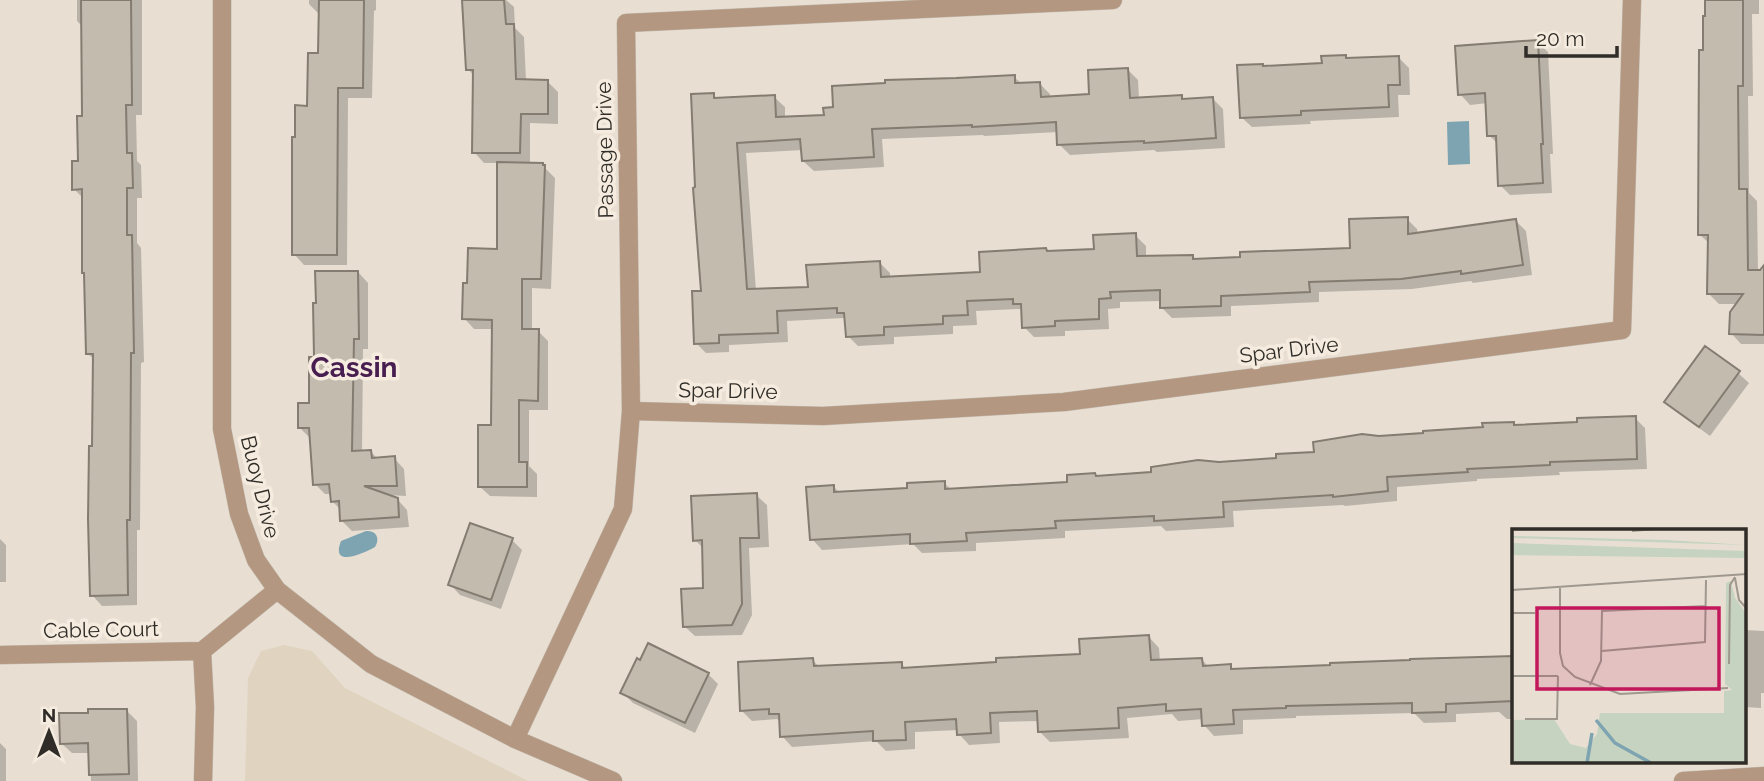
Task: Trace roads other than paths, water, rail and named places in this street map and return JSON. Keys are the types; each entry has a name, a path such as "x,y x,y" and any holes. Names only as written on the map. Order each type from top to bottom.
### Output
{"street":[{"name":"Buoy Drive","path":"222,0 222,429 239,514 256,560 277,590 371,664 515,738 613,781"},
{"name":"Passage Drive","path":"515,738 623,509 631,411 626,23 1113,0"},
{"name":"Spar Drive","path":"631,411 823,416 1064,402 1622,330 1632,0"},
{"path":"203,781 205,707 202,651 277,590"},
{"name":"Cable Court","path":"0,655 202,651"},
{"path":"1683,781 1764,776"}],"water":[{"path":"1469,121 1470,164 1448,165 1447,122"},
{"path":"366,531 373,532 376,536 375,547 350,557 340,555 341,541"}],"district":[{"name":"Cassin","path":"354,367"}]}
